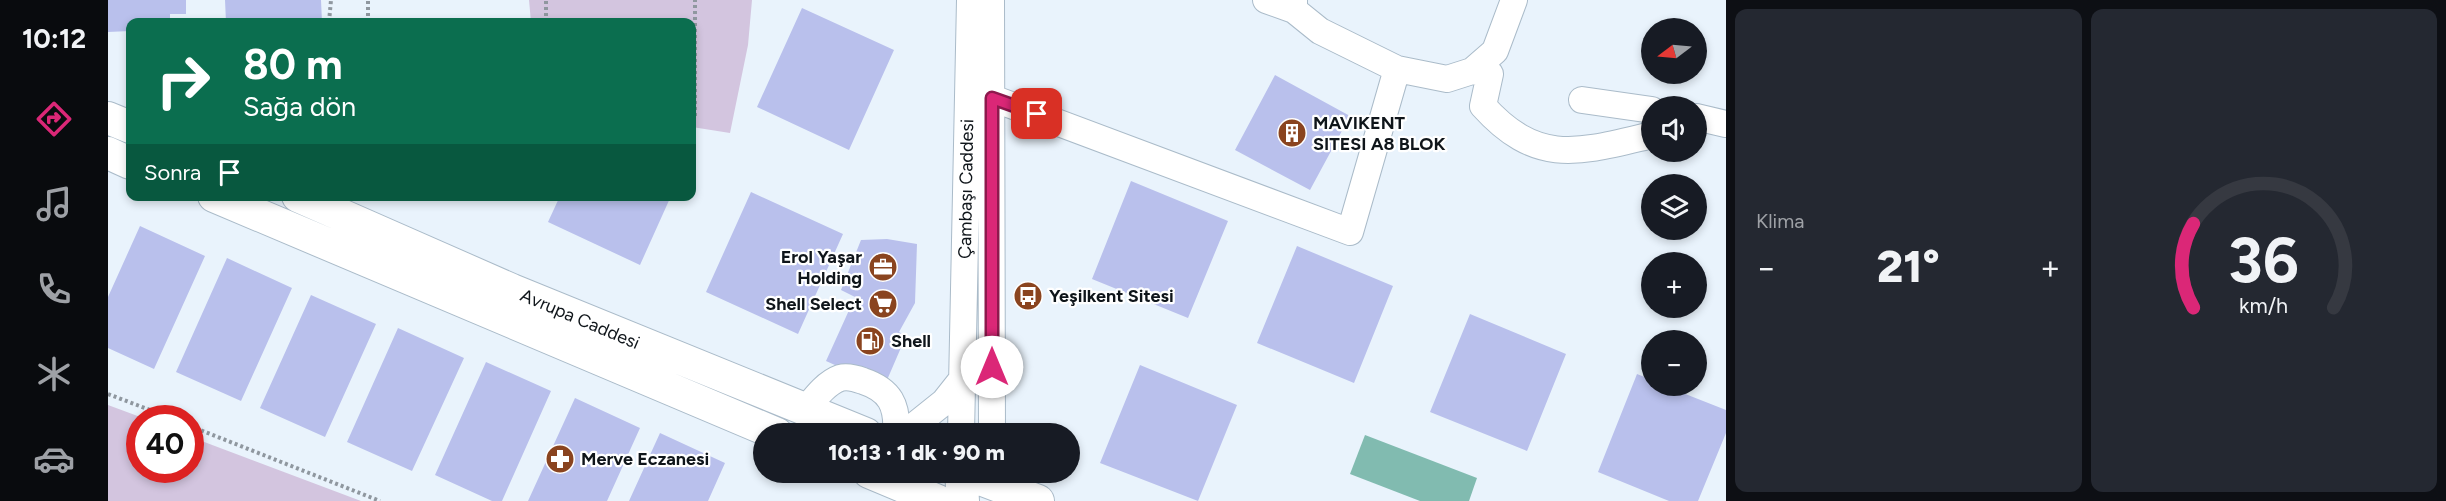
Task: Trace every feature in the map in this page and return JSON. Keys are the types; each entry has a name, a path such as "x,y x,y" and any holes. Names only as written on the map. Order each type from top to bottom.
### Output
{"main road":[{"path":"108,118 126,125"},
{"path":"108,153 126,160"},
{"name":"Avrupa Caddesi","path":"226,201 753,424"},
{"name":"Avrupa Caddesi","path":"309,201 512,290 840,423"},
{"path":"895,483 938,501"},
{"path":"962,483 963,501"},
{"path":"989,485 1038,501"}],"street":[{"name":"Çambaşı Caddesi","path":"961,423 970,0"},
{"name":"Çambaşı Caddesi","path":"991,0 992,423"},
{"path":"1266,0 1294,5 1320,31 1396,69 1447,79 1472,71 1495,51 1514,0"},
{"path":"992,98 1350,232 1396,69"},
{"path":"1472,71 1490,74 1483,106 1501,126 1528,143 1562,151 1601,147 1641,138"},
{"path":"1582,100 1641,108"},
{"path":"1707,120 1726,124"},
{"path":"806,409 827,386 841,378 852,377 879,386 886,393 897,417 897,423"},
{"path":"918,423 944,402 963,378"}],"path":[{"path":"329,18 331,0"},
{"path":"368,0 368,18"},
{"path":"546,0 546,18"},
{"path":"695,0 695,18"},
{"path":"108,394 137,405"},
{"path":"204,432 380,501"}],"shaded area":[{"path":"529,0 752,0 748,45 730,133 696,128 696,18 531,18"},
{"path":"108,405 126,412 126,483 204,483 204,442 361,501 108,501"},
{"path":"1365,435 1477,478 1469,501 1420,501 1350,474"}],"building":[{"path":"108,0 186,0 186,14 170,14 170,18 126,18 126,31 108,32"},
{"path":"225,0 321,0 322,18 226,18"},
{"path":"802,8 894,50 849,150 757,107"},
{"name":"MAVIKENT SITESI A8 BLOK","path":"1275,75 1350,116 1310,190 1235,150"},
{"path":"1131,181 1228,221 1188,318 1092,279"},
{"path":"751,192 843,234 798,334 706,292"},
{"path":"558,201 669,201 640,265 548,222"},
{"path":"140,226 205,256 154,369 108,348 108,297"},
{"path":"887,239 917,244 915,303 899,332 906,336 884,387 826,361 855,297 841,290 861,240"},
{"path":"1297,246 1393,286 1354,383 1257,343"},
{"path":"227,258 292,288 241,401 176,372"},
{"path":"311,295 376,324 325,437 260,408"},
{"path":"1470,314 1566,354 1527,451 1430,412"},
{"path":"398,328 464,358 412,471 347,442"},
{"path":"486,362 551,391 502,501 492,501 435,475"},
{"path":"1140,365 1237,405 1198,501 1100,463"},
{"path":"1637,374 1641,376 1641,396 1690,396 1726,410 1726,433 1698,501 1669,501 1598,472"},
{"path":"575,398 640,428 607,501 528,501"},
{"path":"660,433 725,463 708,501 629,501"}],"place":[{"name":"MAVIKENT SITESI A8 BLOK","path":"1292,133"},
{"name":"Erol Yaşar Holding","path":"883,267"},
{"name":"Yeşilkent Sitesi","path":"1028,296"},
{"name":"Shell Select","path":"883,304"},
{"name":"Shell","path":"870,341"},
{"name":"Merve Eczanesi","path":"560,459"}],"route":[{"path":"992,367 992,98 1037,114"}]}
